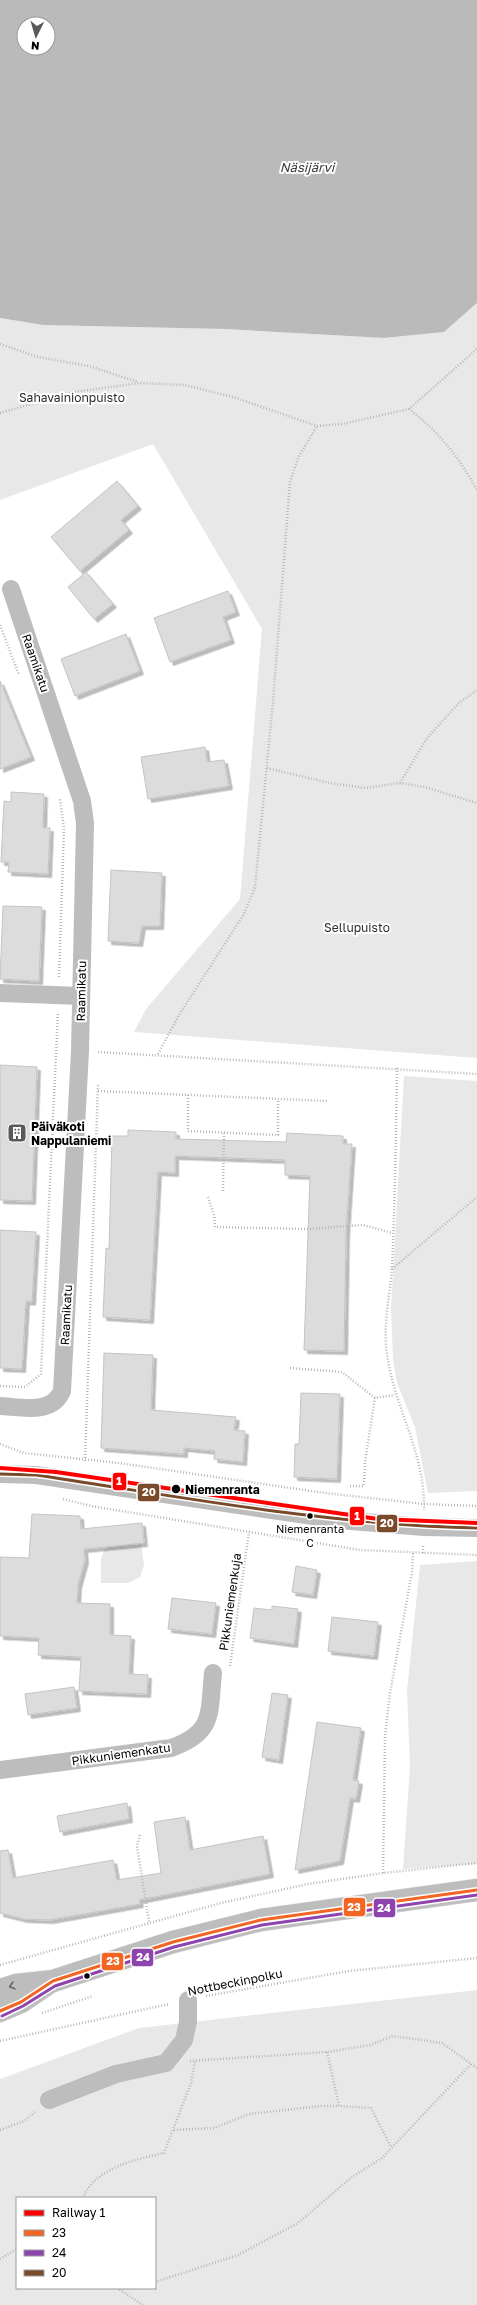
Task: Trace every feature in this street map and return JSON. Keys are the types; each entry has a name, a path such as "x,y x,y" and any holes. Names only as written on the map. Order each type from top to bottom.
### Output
{"main road":[{"path":"0,1990 16,1985 52,1981 173,1942 261,1920 477,1890"},
{"path":"0,2010 21,2002 52,1981"}],"street":[{"name":"Raamikatu","path":"0,1406 38,1407 55,1403 62,1391 80,1051 85,823 82,801 11,589"},
{"path":"0,993 81,996"},
{"path":"0,1474 36,1475 347,1521 424,1527 477,1528"},
{"name":"Pikkuniemenkatu","path":"0,1770 171,1748 189,1742 200,1732 208,1717 221,1674"},
{"path":"49,2100 116,2074 166,2063 184,2040 188,2022 188,2000"}],"path":[{"path":"0,344 38,357 88,366 141,383"},
{"path":"0,413 72,392 141,383 185,385 233,397 318,426 364,420 409,409 477,349"},
{"path":"409,409 432,427 461,461 477,490"},
{"path":"158,1054 179,1015 244,914 255,887 290,482 298,458 318,426"},
{"path":"0,625 19,676"},
{"path":"400,783 427,738 459,703 477,690"},
{"path":"266,768 330,783 366,788 400,783 424,787 477,803"},
{"path":"0,1386 25,1387 41,1374 56,1050 64,829 60,793"},
{"path":"99,1060 99,1052 158,1054 477,1074"},
{"path":"397,1068 392,1269 386,1346 395,1395 411,1434 424,1504"},
{"path":"85,1460 98,1083"},
{"path":"98,1091 327,1101"},
{"path":"188,1095 188,1131 224,1133 278,1135 278,1099"},
{"path":"223,1191 224,1133"},
{"path":"208,1197 215,1227 307,1229 363,1225 393,1233"},
{"path":"392,1269 477,1197"},
{"path":"290,1368 342,1372 376,1398 395,1395"},
{"path":"350,1486 364,1486 365,1462 376,1398"},
{"path":"0,1444 24,1453 424,1504 477,1506"},
{"path":"60,1498 91,1506 360,1550 477,1555"},
{"name":"Pikkuniemenkuja","path":"221,1674 249,1532"},
{"path":"383,1873 386,1736 390,1693 412,1572 413,1553"},
{"path":"140,1835 137,1846 149,1922"},
{"name":"Nottbeckinpolku","path":"0,2041 188,2000 349,1971 477,1958"},
{"path":"36,2016 93,1996"},
{"path":"166,2063 327,2052 370,2045 393,2036 442,2043 477,2068"},
{"path":"327,2052 339,2106"},
{"path":"83,2197 85,2192 100,2176 119,2166 164,2153 191,2083 195,2061"},
{"path":"156,2282 238,2254 298,2223 352,2178 382,2158 470,2064"},
{"path":"0,2130 24,2121 49,2100"},
{"path":"174,2130 214,2128 249,2114 321,2106 371,2108 391,2147"},
{"path":"0,2259 16,2250"},
{"path":"119,2289 143,2305"}],"green space":[{"name":"Sellupuisto","path":"477,303 477,1058 134,1032 146,1009 240,899 262,629 153,444 0,500 0,318 43,325 225,329 384,338 444,332"},
{"path":"404,1076 477,1081 477,1491 428,1493 415,1427 397,1383 393,1360 391,1309"},
{"path":"141,1543 144,1565 140,1577 128,1583 101,1583 101,1558 106,1547"},
{"path":"477,1561 477,1864 403,1869 410,1766 407,1690 420,1565"},
{"path":"477,1990 477,2305 0,2305 0,2079 139,2028"}],"water":[{"name":"Näsijärvi","path":"0,0 477,0 477,303 444,332 384,338 225,329 43,325 0,318"}],"building":[{"path":"117,481 138,506 121,520 129,530 80,571 51,537"},
{"path":"86,572 113,604 94,619 68,587"},
{"path":"228,591 236,612 223,617 231,640 170,662 154,618"},
{"path":"126,634 140,671 75,696 61,659"},
{"path":"0,681 31,757 0,769"},
{"path":"205,747 207,762 224,760 229,786 148,799 141,757"},
{"path":"11,792 44,794 43,828 50,828 48,874 8,872 9,862 1,862 4,801 11,802"},
{"path":"111,870 162,873 160,926 142,926 139,943 108,941"},
{"path":"3,906 42,907 39,981 0,979"},
{"name":"Päiväkoti Nappulaniemi","path":"0,1065 37,1067 32,1201 0,1200"},
{"path":"128,1130 176,1132 176,1139 286,1142 287,1133 343,1136 343,1144 352,1144 346,1233 344,1351 304,1350 310,1176 285,1175 285,1160 175,1156 175,1173 158,1172 150,1320 103,1317 106,1248 109,1249 112,1136 128,1136"},
{"path":"0,1230 36,1232 32,1302 26,1301 22,1369 0,1368"},
{"path":"104,1353 153,1355 151,1410 236,1417 234,1430 245,1431 243,1462 214,1459 215,1451 184,1448 184,1454 101,1448"},
{"path":"301,1393 340,1394 337,1479 294,1477 295,1444 299,1444"},
{"path":"32,1514 80,1516 81,1529 142,1523 144,1543 84,1549 85,1560 78,1585 77,1603 110,1604 110,1635 131,1636 129,1674 148,1675 147,1694 79,1691 81,1657 38,1655 39,1638 0,1636 0,1557 29,1558"},
{"path":"296,1566 317,1570 313,1595 292,1592"},
{"path":"172,1598 216,1603 212,1634 168,1629"},
{"path":"272,1606 298,1609 294,1644 250,1638 254,1608 272,1610"},
{"path":"332,1617 378,1622 374,1656 328,1651"},
{"path":"74,1687 77,1708 28,1715 25,1694"},
{"path":"272,1693 288,1695 279,1760 262,1757"},
{"path":"317,1722 361,1728 353,1780 359,1781 356,1799 350,1798 340,1861 295,1870"},
{"path":"127,1803 129,1819 60,1832 57,1816"},
{"path":"185,1817 190,1850 263,1836 270,1874 139,1900 140,1904 50,1920 24,1919 0,1913 0,1851 8,1850 13,1878 113,1860 117,1880 161,1873 154,1822"}],"rail line":[{"name":"1","path":"0,1468 56,1472 378,1519 477,1523"}],"transit line":[{"name":"20","path":"0,1474 36,1475 201,1501 311,1516 366,1522 477,1528"},
{"name":"23","path":"0,2011 21,2002 53,1981 173,1942 261,1920 477,1890"},
{"name":"24","path":"2,2016 23,2006 55,1986 174,1947 262,1925 477,1895"}],"place":[{"name":"Päiväkoti Nappulaniemi","path":"17,1133"},
{"name":"Niemenranta","path":"176,1489"},
{"name":"Niemenranta C","path":"310,1516"}],"park label":[{"name":"Sahavainionpuisto","path":"72,397"}]}
